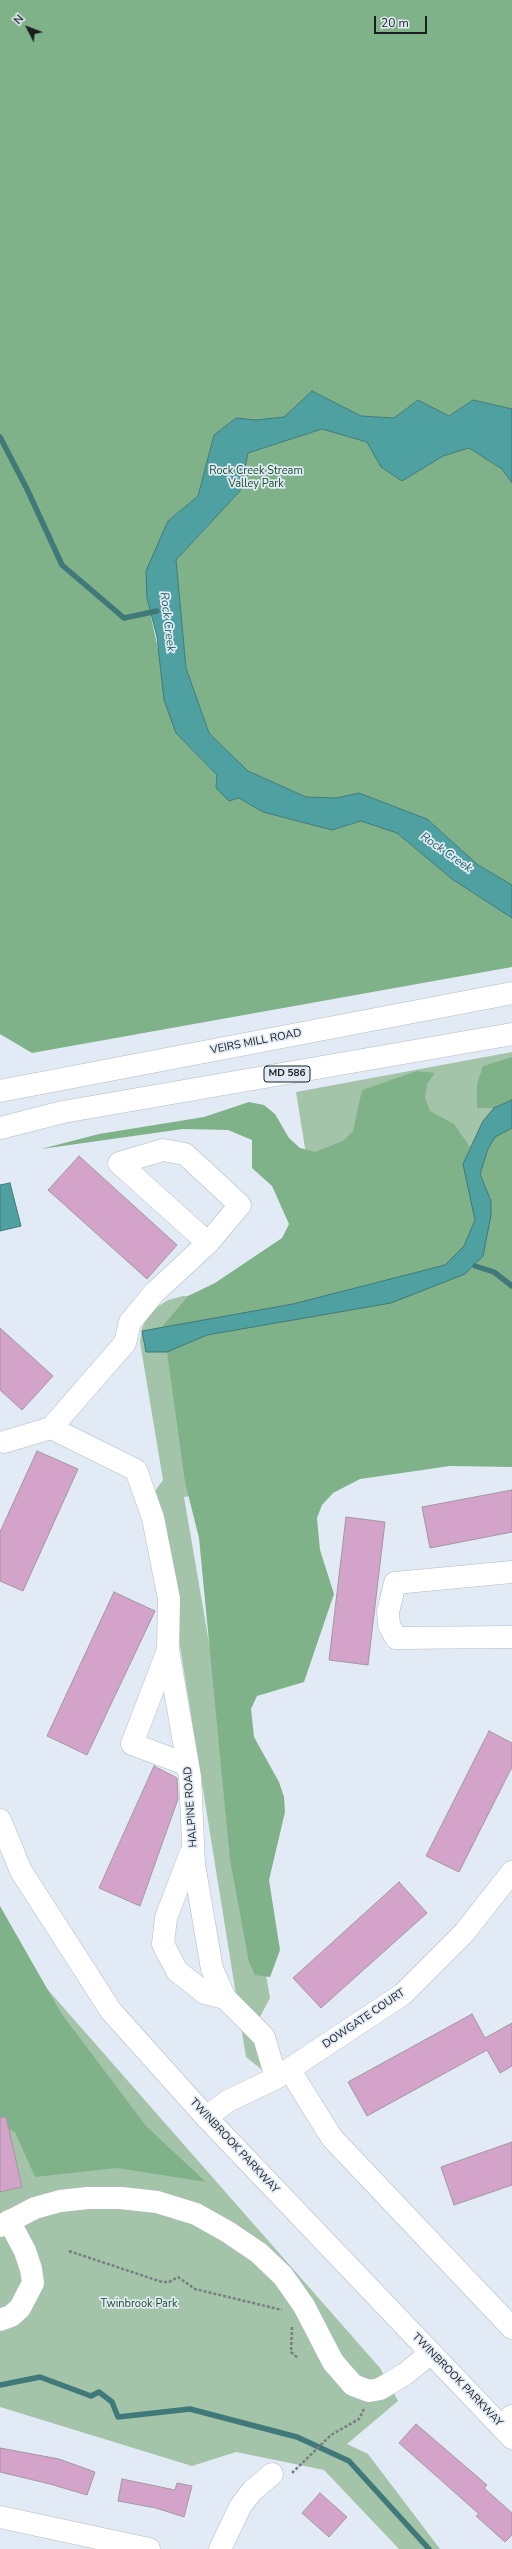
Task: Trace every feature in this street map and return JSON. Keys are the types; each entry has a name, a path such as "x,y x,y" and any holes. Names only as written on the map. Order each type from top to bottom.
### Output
{"main road":[{"name":"VEIRS MILL ROAD","path":"0,1091 512,993"},
{"name":"MD 586","path":"0,1128 63,1112 512,1034"},
{"path":"1,1444 51,1428 125,1344 130,1322 154,1292 208,1243 240,1205 185,1154 164,1150 119,1163 208,1243"},
{"name":"HALPINE ROAD","path":"51,1428 136,1470 153,1518 169,1599 168,1650 188,1765 194,1864 212,1969 225,1998 264,2038 282,2073 332,2138 512,2328"},
{"path":"512,1572 395,1583 391,1594 388,1612 389,1625 396,1638 512,1637"},
{"path":"168,1650 132,1744 188,1765"},
{"name":"TWINBROOK PARKWAY","path":"0,1820 21,1871 111,2011 206,2118 431,2353 508,2427"},
{"path":"193,1845 166,1918 163,1944 177,1971 205,1993 225,1998"},
{"name":"DOWGATE COURT","path":"206,2118 228,2101 282,2073 403,1994 464,1933 512,1872"},
{"path":"0,2320 11,2316 20,2308 33,2283 31,2269 25,2250 4,2223 35,2208 60,2201 88,2198 120,2198 157,2202 196,2214 228,2232 258,2253 283,2276 304,2306 333,2362 353,2385 369,2391 390,2383 431,2353"},
{"path":"220,2549 240,2506 252,2491 272,2474"},
{"path":"1,2521 149,2549"}],"path":[{"path":"69,2251 162,2282 169,2282 178,2277 195,2289 286,2311"},
{"path":"291,2326 291,2352 298,2358"},
{"path":"310,2457 331,2435 359,2419 367,2403 369,2391"}],"green space":[{"name":"Rock Creek Stream Valley Park","path":"0,0 512,0 512,409 473,400 449,416 418,400 394,418 361,416 312,391 284,417 256,420 236,418 214,435 198,496 168,521 147,598 176,733 217,775 216,788 229,801 239,798 263,812 332,830 361,821 397,833 452,879 512,918 512,967 32,1053 0,1034"},
{"path":"322,429 368,442 381,466 402,481 443,456 469,448 502,469 512,483 512,885 478,865 427,819 359,793 336,798 306,797 248,771 209,733 186,668 176,560 240,491 248,453"},
{"path":"512,1052 512,1450 184,1497 270,1998 251,2034 267,2074 246,2057 155,1491 163,1480 140,1342 142,1328 147,1317 157,1307 168,1300 183,1296 262,1294 323,1261 296,1092"},
{"path":"512,1057 512,1100 494,1108 477,1108 477,1084 483,1066"},
{"path":"417,1071 435,1073 427,1084 425,1098 430,1111 454,1124 470,1147 463,1164 475,1219 464,1246 445,1265 293,1304 206,1321 162,1327 188,1296 215,1283 282,1238 289,1224 272,1186 252,1168 252,1140 228,1130 183,1129 41,1149 99,1134 204,1117 249,1102 264,1105 275,1114 289,1138 300,1148 315,1152 343,1141 353,1131 362,1090"},
{"path":"512,1128 512,1467 450,1466 360,1479 333,1493 322,1505 317,1518 320,1550 334,1594 304,1682 257,1696 251,1709 254,1737 279,1782 284,1797 285,1812 269,1880 280,1950 270,1977 255,1975 249,1962 230,1860 199,1538 185,1482 167,1352 207,1335 391,1303 465,1274 486,1243 491,1201 480,1174 488,1149 495,1136"},
{"path":"0,1906 61,2013 146,2126 206,2182 117,2168 35,2177 15,2132 0,2126"},
{"name":"Twinbrook Park","path":"0,1927 20,1958 380,2368 398,2401 347,2444 368,2454 440,2549 399,2549 324,2470 236,2452 192,2466 0,2407"}],"water":[{"name":"Rock Creek","path":"312,391 361,416 394,418 418,400 449,416 473,400 512,409 512,483 502,469 469,448 443,456 402,481 381,467 367,442 322,429 248,453 240,491 176,560 186,668 209,733 248,771 306,797 336,798 359,793 427,819 478,865 512,885 512,918 452,879 397,833 361,821 332,830 263,812 239,798 229,801 216,788 217,775 176,733 164,700 157,637 147,598 146,571 168,521 198,496 214,435 236,418 256,420 284,417"},
{"path":"512,1100 512,1128 495,1137 488,1149 480,1174 491,1201 491,1215 483,1256 465,1274 391,1303 207,1335 167,1352 146,1352 142,1331 293,1304 445,1265 464,1246 475,1220 463,1164 483,1121 494,1108"},
{"path":"10,1183 21,1226 0,1231 0,1185"}],"building":[{"path":"79,1156 177,1245 147,1279 48,1190"},
{"path":"0,1328 53,1376 22,1410 0,1390"},
{"path":"37,1451 78,1469 23,1591 0,1581 0,1532"},
{"path":"512,1490 512,1532 430,1548 422,1507"},
{"path":"346,1517 385,1522 368,1665 329,1660"},
{"path":"114,1592 155,1611 87,1755 47,1736"},
{"path":"489,1731 512,1743 512,1767 459,1872 426,1856"},
{"path":"154,1766 177,1778 178,1799 140,1906 99,1888"},
{"path":"399,1882 427,1913 321,2008 293,1978"},
{"path":"472,2014 485,2038 512,2023 512,2066 500,2073 487,2050 367,2116 348,2082"},
{"path":"0,2117 6,2117 22,2187 0,2192"},
{"path":"512,2142 512,2185 454,2205 441,2167"},
{"path":"416,2424 487,2485 484,2488 512,2513 512,2535 505,2542 476,2516 479,2514 399,2443"},
{"path":"0,2448 59,2459 95,2472 87,2495 0,2472"},
{"path":"122,2479 175,2490 177,2483 192,2486 184,2517 156,2508 118,2501"},
{"path":"320,2493 347,2517 329,2537 302,2513"}],"waterway":[{"name":"Rock Creek","path":"0,437 27,489 62,565 124,618 157,611"},
{"path":"475,1266 494,1272 512,1286"},
{"path":"0,2385 40,2377 91,2396 99,2392 112,2402 118,2417 190,2409 297,2437 349,2461 429,2549"}]}
